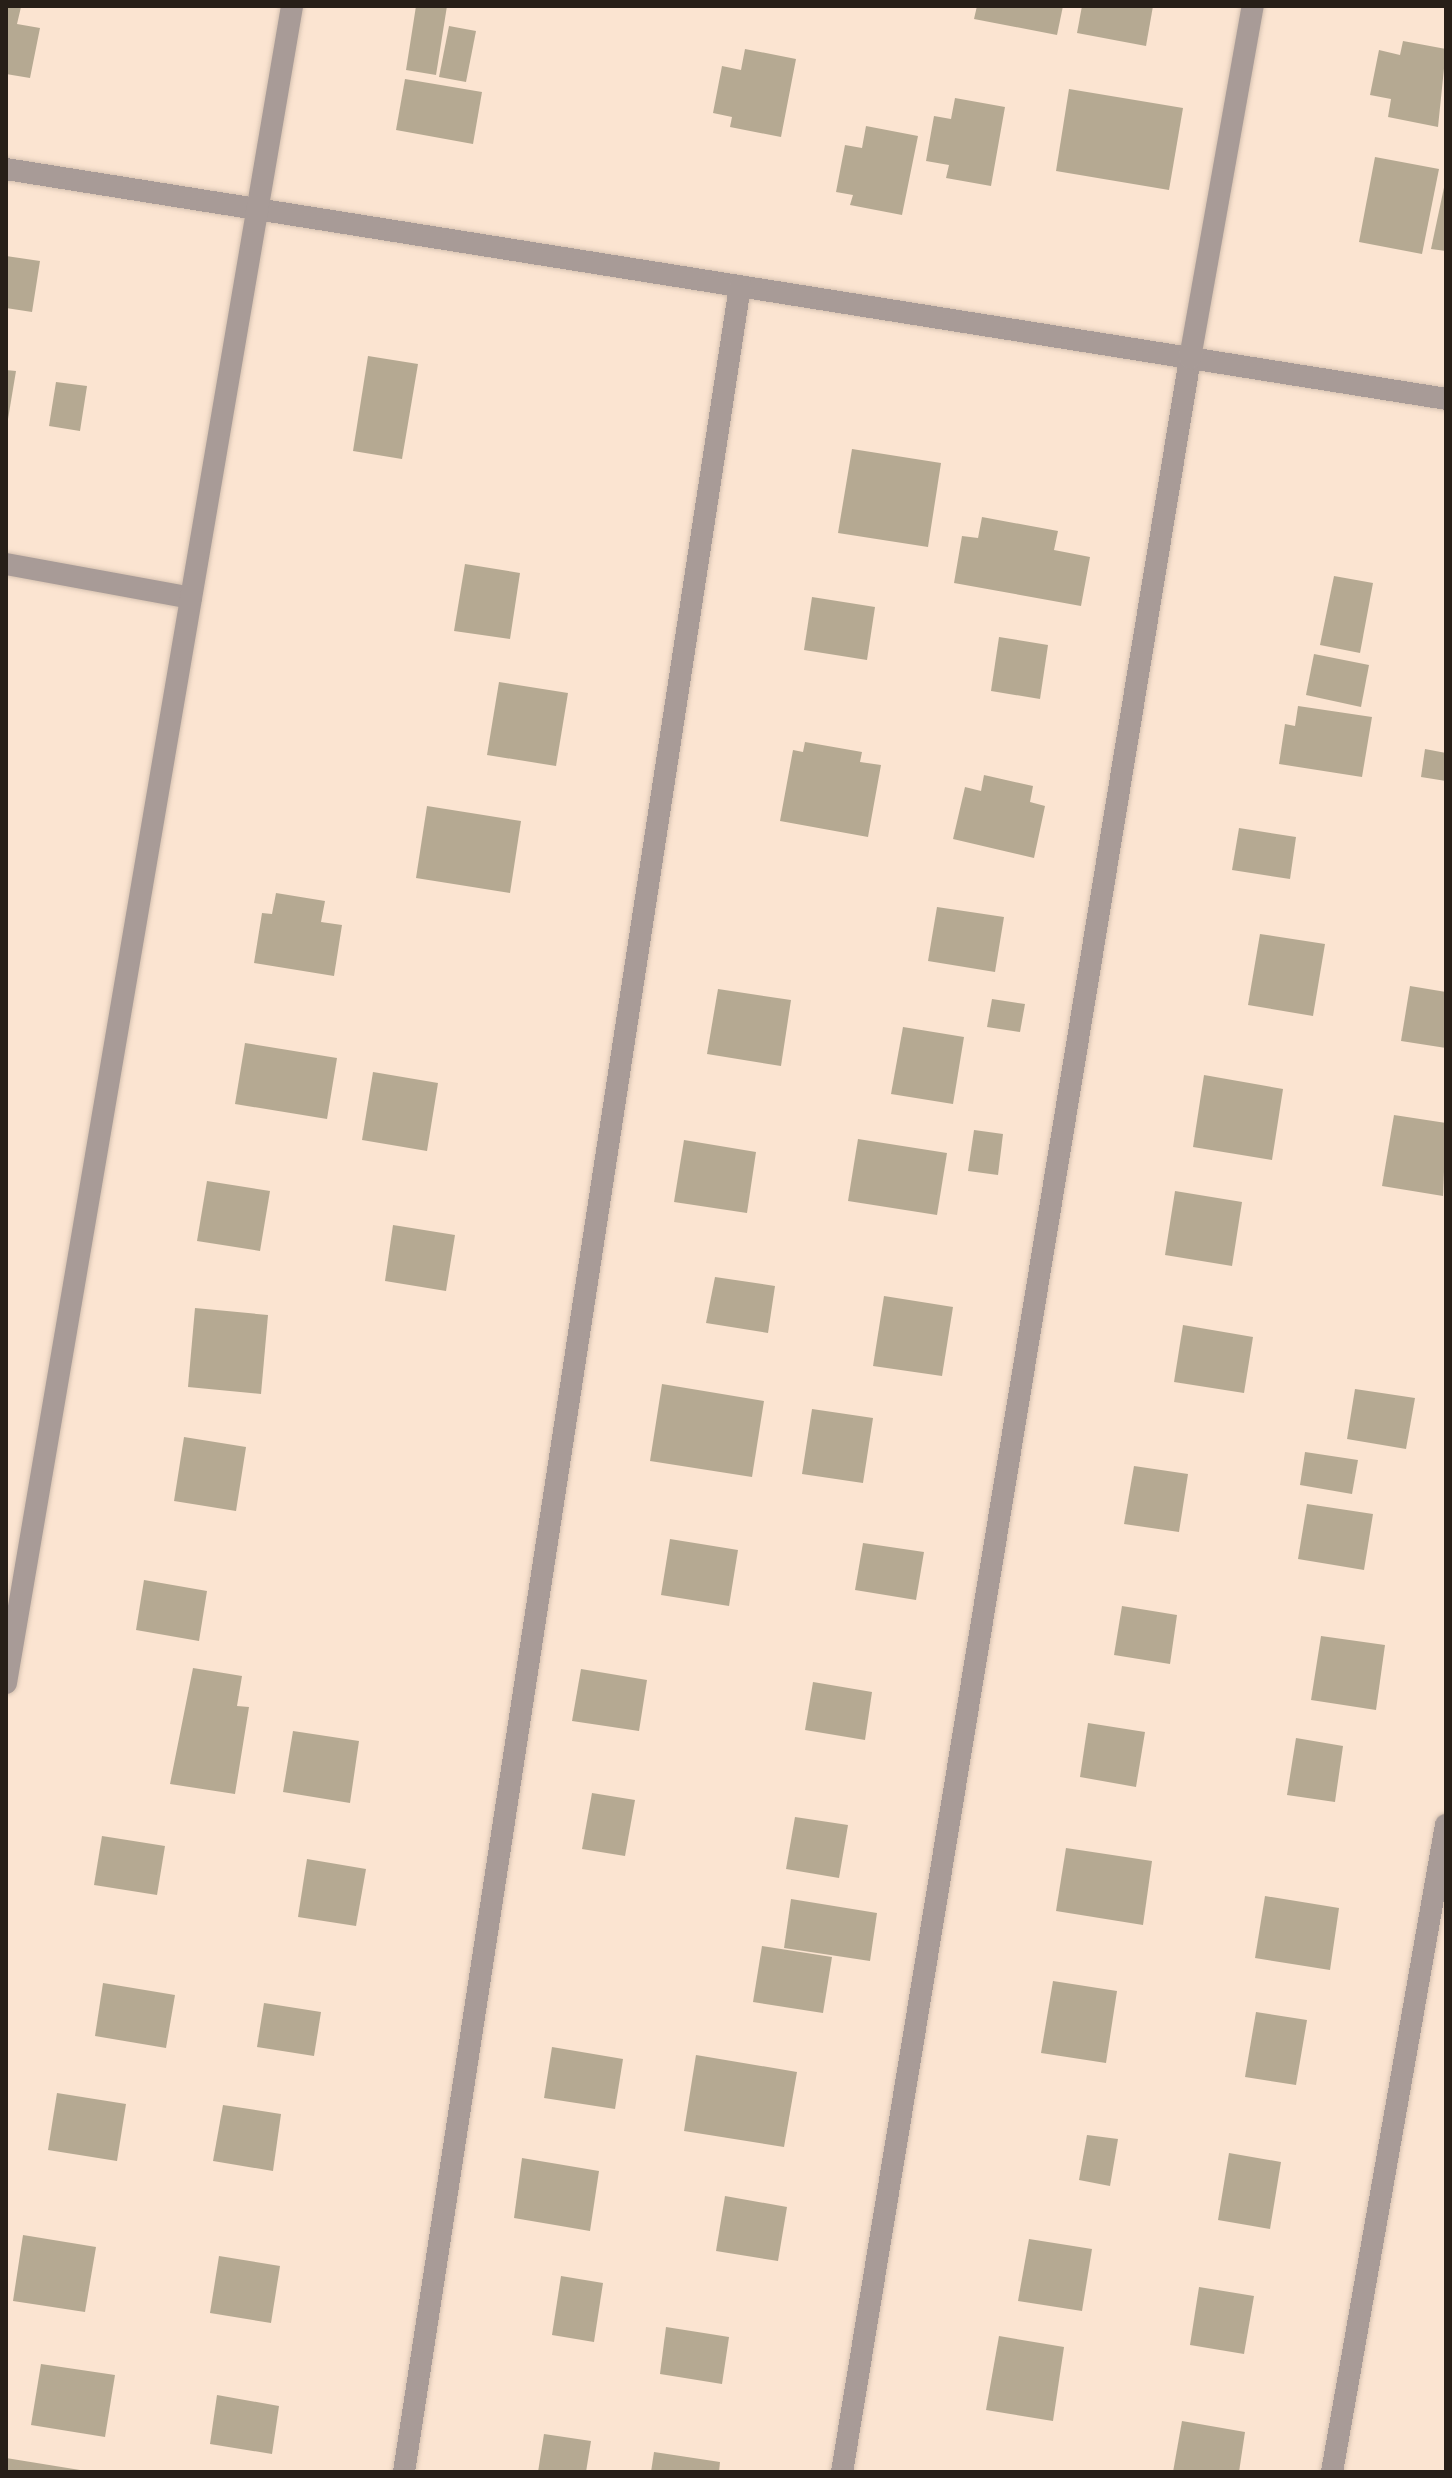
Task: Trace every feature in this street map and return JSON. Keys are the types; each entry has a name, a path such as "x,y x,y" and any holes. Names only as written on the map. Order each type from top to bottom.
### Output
{"street":[{"path":"6,1683 292,6"},
{"path":"842,2472 1190,358 1253,6"},
{"path":"6,169 257,212 1446,399"},
{"path":"404,2472 740,287"},
{"path":"6,564 191,598"},
{"path":"1332,2472 1446,1825"}],"building":[{"path":"6,6 21,7 17,24 40,28 30,78 6,74"},
{"path":"416,6 447,6 436,75 406,70"},
{"path":"977,6 1063,6 1057,35 974,19"},
{"path":"1082,6 1153,6 1146,46 1077,33"},
{"path":"449,26 476,31 466,82 439,77"},
{"path":"1403,41 1446,49 1438,127 1388,117 1391,99 1370,95 1379,50 1400,55"},
{"path":"745,49 796,59 781,137 730,127 732,117 713,113 722,66 741,70"},
{"path":"405,79 482,92 473,144 396,130"},
{"path":"1069,89 1183,108 1169,190 1056,171"},
{"path":"955,98 1005,107 991,186 946,178 949,165 926,161 934,116 951,119"},
{"path":"866,126 918,136 902,215 850,205 853,195 836,192 845,145 862,148"},
{"path":"1375,157 1439,169 1422,254 1359,242"},
{"path":"1446,178 1446,251 1431,249"},
{"path":"6,256 40,261 32,312 6,308"},
{"path":"368,356 418,364 402,459 353,451"},
{"path":"6,370 16,371 8,419 6,419"},
{"path":"56,382 87,386 80,431 49,426"},
{"path":"852,449 941,463 928,547 838,533"},
{"path":"982,517 1058,531 1054,550 1090,557 1081,606 954,583 962,536 978,538"},
{"path":"465,564 520,573 510,639 454,631"},
{"path":"1334,576 1373,583 1360,653 1320,645"},
{"path":"812,597 875,607 867,660 804,650"},
{"path":"999,637 1048,645 1040,699 991,691"},
{"path":"1314,654 1369,665 1361,707 1306,695"},
{"path":"499,682 568,693 556,766 487,755"},
{"path":"1298,706 1372,717 1362,777 1279,764 1285,724 1295,726"},
{"path":"805,742 862,752 860,762 881,765 868,837 780,821 793,750 803,752"},
{"path":"1425,749 1446,753 1446,781 1421,777"},
{"path":"984,775 1033,786 1030,802 1045,806 1034,858 953,839 965,787 981,791"},
{"path":"427,806 521,821 510,893 416,878"},
{"path":"1239,828 1296,837 1290,879 1232,870"},
{"path":"276,893 325,901 321,922 342,925 334,976 254,963 262,913 272,914"},
{"path":"937,907 1004,917 995,972 928,961"},
{"path":"1260,934 1325,944 1313,1016 1248,1005"},
{"path":"1410,986 1446,992 1446,1048 1401,1041"},
{"path":"718,989 791,1000 781,1066 707,1054"},
{"path":"992,999 1025,1004 1020,1032 987,1027"},
{"path":"903,1027 964,1037 953,1104 891,1094"},
{"path":"245,1043 337,1058 327,1119 235,1104"},
{"path":"373,1072 438,1083 427,1151 362,1140"},
{"path":"1204,1075 1283,1089 1272,1160 1193,1147"},
{"path":"1394,1115 1446,1123 1443,1196 1382,1186"},
{"path":"974,1130 1003,1134 998,1175 968,1171"},
{"path":"858,1139 947,1153 937,1215 848,1201"},
{"path":"684,1140 756,1152 747,1213 674,1202"},
{"path":"207,1181 270,1191 260,1251 197,1241"},
{"path":"1175,1191 1242,1202 1232,1266 1165,1255"},
{"path":"393,1225 455,1235 446,1291 385,1281"},
{"path":"715,1277 775,1286 768,1333 706,1323"},
{"path":"884,1296 953,1307 942,1376 873,1366"},
{"path":"195,1308 268,1315 261,1394 188,1387"},
{"path":"1183,1325 1253,1337 1244,1393 1174,1382"},
{"path":"662,1384 764,1401 752,1477 650,1461"},
{"path":"1355,1389 1415,1398 1406,1449 1347,1439"},
{"path":"812,1409 873,1418 863,1483 802,1474"},
{"path":"184,1437 246,1447 236,1511 174,1501"},
{"path":"1305,1452 1358,1460 1352,1494 1300,1485"},
{"path":"1134,1466 1188,1474 1179,1532 1124,1524"},
{"path":"1307,1504 1373,1514 1364,1570 1298,1559"},
{"path":"670,1539 738,1550 729,1606 661,1595"},
{"path":"863,1543 924,1552 916,1600 855,1590"},
{"path":"144,1580 207,1591 199,1641 136,1630"},
{"path":"1122,1606 1177,1615 1170,1664 1114,1655"},
{"path":"1321,1636 1385,1645 1376,1710 1311,1700"},
{"path":"193,1668 242,1676 237,1706 249,1707 235,1794 170,1784"},
{"path":"581,1669 647,1680 639,1731 572,1721"},
{"path":"813,1682 872,1692 865,1740 805,1730"},
{"path":"1088,1723 1145,1732 1136,1787 1080,1777"},
{"path":"293,1731 359,1741 350,1803 283,1792"},
{"path":"1296,1738 1343,1746 1335,1802 1287,1795"},
{"path":"592,1793 635,1800 625,1856 582,1849"},
{"path":"795,1817 848,1825 839,1878 786,1869"},
{"path":"102,1836 165,1846 157,1895 94,1885"},
{"path":"1066,1848 1152,1861 1143,1925 1056,1911"},
{"path":"307,1859 366,1869 356,1926 298,1917"},
{"path":"1265,1896 1339,1908 1330,1970 1255,1958"},
{"path":"791,1899 877,1913 870,1961 784,1948"},
{"path":"762,1946 832,1957 823,2013 753,2002"},
{"path":"1053,1981 1117,1991 1106,2063 1041,2053"},
{"path":"103,1983 175,1995 166,2048 95,2036"},
{"path":"264,2003 321,2012 314,2056 257,2047"},
{"path":"1256,2012 1307,2020 1296,2085 1245,2077"},
{"path":"552,2047 623,2059 615,2109 544,2098"},
{"path":"696,2055 797,2072 784,2147 684,2131"},
{"path":"57,2093 126,2104 117,2161 48,2150"},
{"path":"223,2105 281,2114 273,2171 213,2161"},
{"path":"1087,2135 1118,2139 1110,2186 1079,2180"},
{"path":"1229,2153 1281,2162 1270,2229 1218,2220"},
{"path":"522,2158 599,2171 590,2231 514,2218"},
{"path":"725,2196 787,2207 778,2261 716,2251"},
{"path":"23,2235 96,2247 85,2312 13,2301"},
{"path":"1029,2239 1092,2249 1082,2311 1018,2301"},
{"path":"219,2256 280,2266 271,2323 210,2313"},
{"path":"561,2276 603,2283 594,2342 552,2335"},
{"path":"1199,2287 1254,2296 1244,2354 1190,2345"},
{"path":"666,2327 729,2337 722,2384 660,2374"},
{"path":"999,2336 1064,2347 1053,2421 986,2410"},
{"path":"41,2364 115,2375 105,2437 31,2425"},
{"path":"217,2395 279,2406 272,2454 210,2444"},
{"path":"1182,2421 1245,2432 1239,2472 1173,2472"},
{"path":"544,2434 591,2441 586,2472 538,2472"},
{"path":"654,2452 720,2462 719,2472 651,2472"},
{"path":"6,2458 80,2470 80,2472 6,2472"}]}
